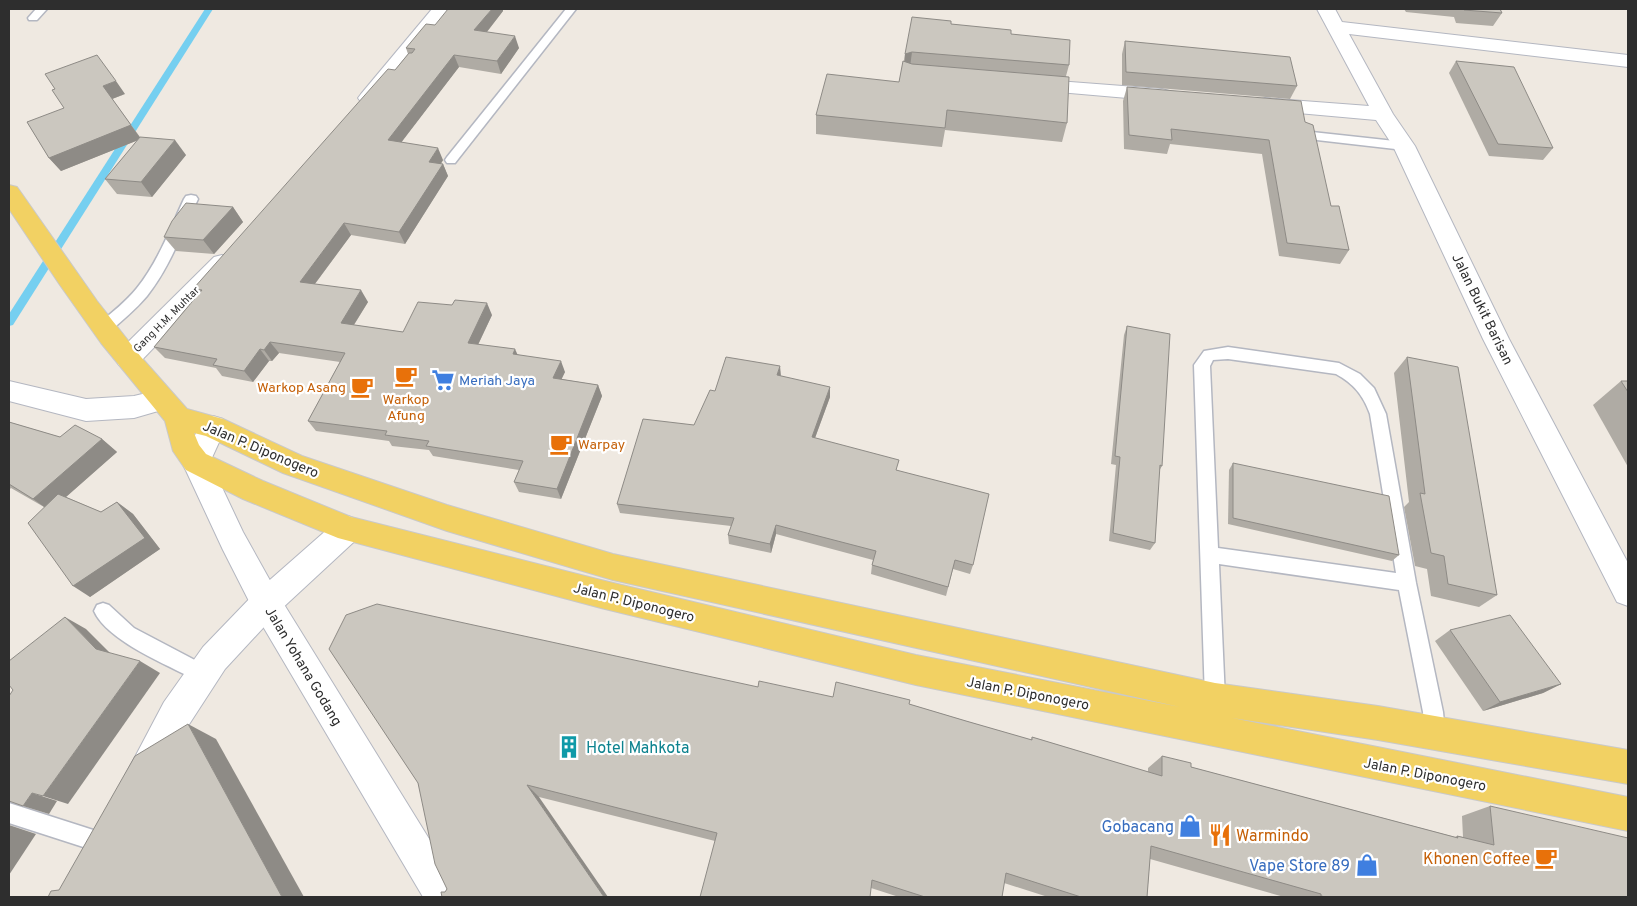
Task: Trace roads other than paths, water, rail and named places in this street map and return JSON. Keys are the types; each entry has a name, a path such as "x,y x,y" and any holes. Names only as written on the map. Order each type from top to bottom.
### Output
{"main road":[{"path":"9,192 62,271 128,358 170,409"},
{"name":"Jalan P. Diponogero","path":"170,409 293,465 447,518 607,581 916,670 1628,814"},
{"name":"Jalan P. Diponogero","path":"170,409 187,451 196,462 253,490 348,529 1214,698 1378,723 1628,767"}],"street":[{"path":"354,112 440,9"},
{"name":"Jalan Bukit Barisan","path":"1331,18 1628,61"},
{"name":"Jalan Bukit Barisan","path":"1331,18 1383,114 1404,146 1496,339 1628,592"},
{"path":"1008,83 1176,97"},
{"path":"1245,102 1383,114"},
{"name":"Gang H.M. Muhtar","path":"128,358 211,275 237,245"},
{"path":"9,391 86,410 134,407 170,409"},
{"path":"196,462 212,427"},
{"name":"Jalan Yohana Godang","path":"196,462 233,542 266,604 444,897"},
{"path":"111,832 176,714 214,658 266,604 348,529"}],"lane":[{"path":"33,18 42,9"},
{"path":"451,160 571,9"},
{"path":"1312,136 1404,146"},
{"path":"104,327 140,295 150,281 191,199"},
{"path":"1214,698 1202,365 1209,355 1228,353 1339,369 1356,378 1368,391 1378,414 1407,583 1433,712 1435,734"},
{"path":"1209,555 1407,583"},
{"path":"103,610 127,634 203,674"},
{"path":"9,813 111,832"}],"waterway":[{"path":"9,322 209,9"}],"place":[{"name":"Warkop Afung","path":"406,376"},
{"name":"Meriah Jaya","path":"443,380"},
{"name":"Warkop Asang","path":"362,387"},
{"name":"Warpay","path":"561,444"},
{"name":"Hotel Mahkota","path":"569,747"},
{"name":"Gobacang","path":"1190,826"},
{"name":"Warmindo","path":"1220,835"},
{"name":"Khonen Coffee","path":"1546,858"},
{"name":"Vape Store 89","path":"1367,865"}]}
